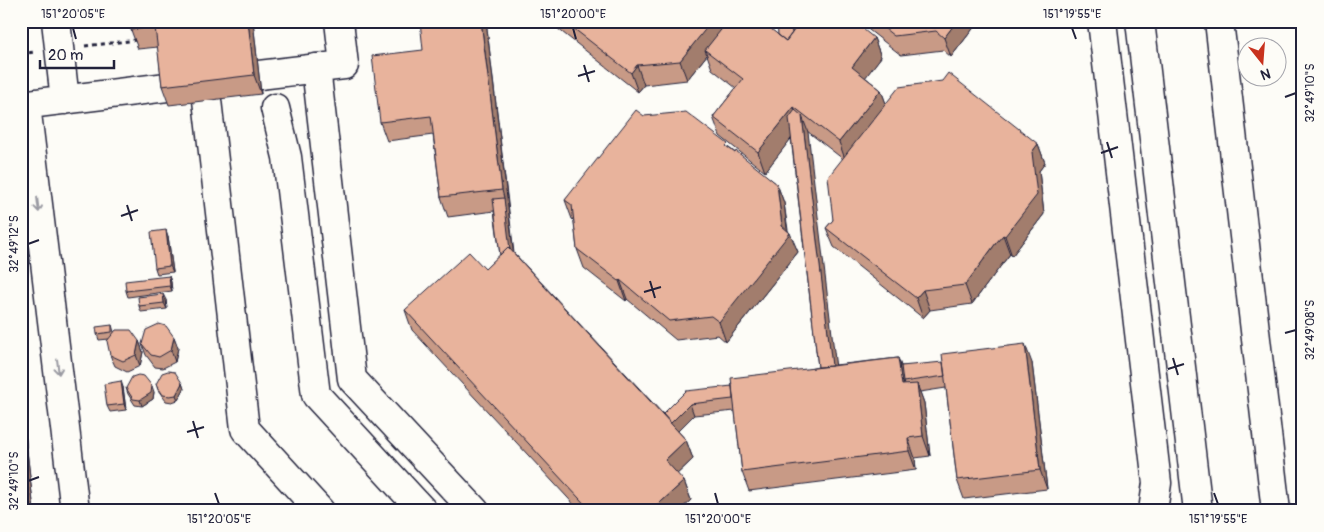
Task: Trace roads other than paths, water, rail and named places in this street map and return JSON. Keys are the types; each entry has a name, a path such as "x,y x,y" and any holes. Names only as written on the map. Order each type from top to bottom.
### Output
{"lane":[{"path":"56,21 65,100"},
{"path":"259,75 344,65 339,21"},
{"path":"1102,21 1157,483 1153,511"},
{"path":"1140,21 1198,511"},
{"path":"1219,21 1276,511"},
{"path":"316,68 352,379 475,511"},
{"path":"75,511 24,105 167,87"},
{"path":"208,100 244,429 320,511"},
{"path":"275,108 287,157 316,394 423,511"}]}
